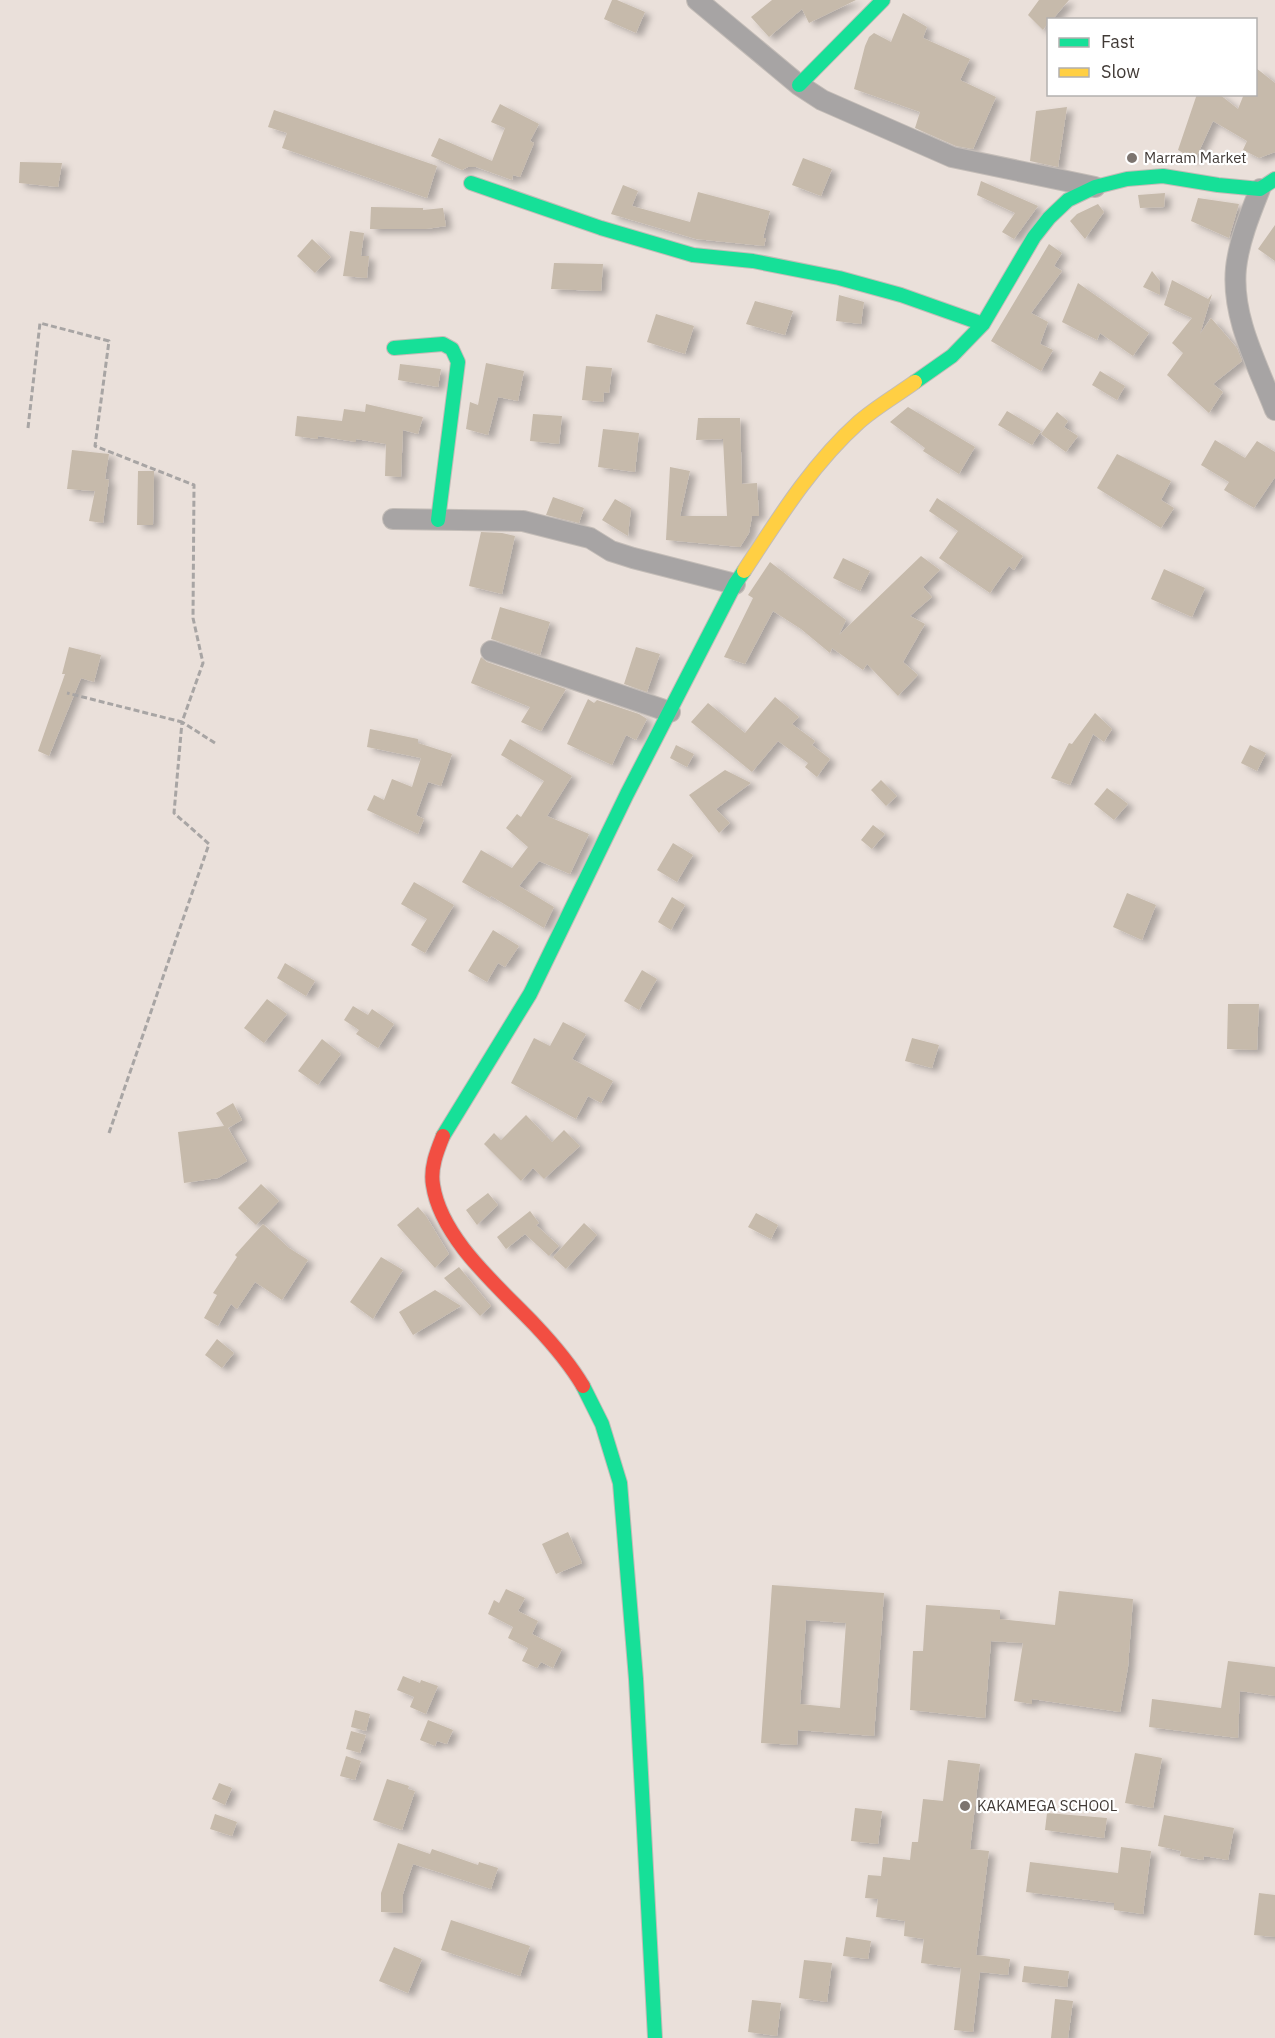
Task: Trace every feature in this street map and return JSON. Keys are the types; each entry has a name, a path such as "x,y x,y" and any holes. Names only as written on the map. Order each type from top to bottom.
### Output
{"street":[{"path":"697,0 799,85 822,100 952,157 1095,187"},
{"path":"799,85 883,0"},
{"path":"655,2038 636,1678 620,1483 613,1454 598,1413 573,1372 538,1329 490,1279 444,1219 433,1184 436,1152 445,1131 530,993 627,794 735,584 793,497 826,455 860,421 952,356 983,324 1034,237 1049,218 1068,200 1095,187 1126,179 1163,176 1218,185 1267,184 1246,227 1236,268 1236,288 1242,319 1275,410"},
{"path":"471,183 601,228 693,255 753,261 839,278 901,295 983,324"},
{"path":"394,348 437,342 449,346 458,362 438,520"},
{"path":"393,519 523,521 567,530 590,538 611,551 633,558 735,584"},
{"path":"491,651 670,712"}],"path":[{"path":"28,428 40,323 108,341 95,446 194,485 193,618 203,663 182,722 174,813 209,844 109,1133"},
{"path":"68,693 182,722 215,743"}],"building":[{"path":"612,0 645,12 636,33 604,19"},
{"path":"772,0 856,0 809,23 802,9 769,37 751,17"},
{"path":"1039,0 1069,0 1054,18 1047,18 1047,24 1043,30 1028,15"},
{"path":"903,13 927,27 923,38 970,59 960,80 996,97 973,149 956,146 915,128 920,112 854,89 869,37 874,33 891,42"},
{"path":"1257,69 1275,83 1275,152 1259,158 1243,150 1247,141 1213,121 1195,160 1178,150 1196,96 1222,96 1238,109 1243,96 1257,96"},
{"path":"500,104 539,124 530,141 534,143 520,177 513,175 512,180 476,167 462,170 431,156 439,138 492,161 505,128 491,122"},
{"path":"1067,107 1058,167 1030,161 1036,111"},
{"path":"274,110 437,166 427,198 282,148 287,133 268,127"},
{"path":"803,158 832,169 821,196 792,185"},
{"path":"20,162 62,163 58,187 19,183"},
{"path":"981,181 1038,206 1014,239 1002,232 1015,213 977,195"},
{"path":"623,185 638,191 632,206 690,222 698,192 770,211 763,238 766,238 764,246 696,239 611,214"},
{"path":"1165,193 1164,207 1140,208 1138,195"},
{"path":"1198,198 1239,204 1229,238 1191,221"},
{"path":"1098,204 1104,212 1085,239 1070,221 1077,214"},
{"path":"371,207 423,208 423,210 443,208 446,226 426,229 370,229"},
{"path":"1275,225 1275,261 1258,249"},
{"path":"350,231 364,233 361,256 369,256 367,278 343,276"},
{"path":"312,239 331,257 315,273 297,256"},
{"path":"1049,244 1062,253 1054,266 1062,271 1031,313 1048,322 1040,344 1053,350 1041,371 991,341"},
{"path":"554,263 603,264 601,291 551,289"},
{"path":"1152,271 1160,281 1160,295 1143,287"},
{"path":"1172,280 1208,299 1212,294 1200,334 1211,318 1237,348 1242,361 1213,384 1223,392 1209,413 1167,375 1183,353 1172,343 1192,318 1164,305"},
{"path":"1078,283 1149,333 1133,356 1100,333 1097,340 1062,322"},
{"path":"839,295 864,302 861,324 836,321"},
{"path":"755,301 793,311 785,335 746,324"},
{"path":"656,314 694,326 685,354 647,342"},
{"path":"486,363 524,371 518,401 498,397 488,435 466,429 470,402 478,405"},
{"path":"400,364 441,369 438,387 398,380"},
{"path":"586,366 612,368 609,393 604,392 603,402 582,400"},
{"path":"1100,371 1125,386 1117,400 1092,385"},
{"path":"366,404 423,417 418,434 403,430 401,477 385,476 386,444 356,439 356,442 318,436 318,439 295,436 297,416 342,421 344,409 365,412"},
{"path":"908,407 975,447 959,474 923,451 925,448 890,422"},
{"path":"1007,411 1041,431 1032,445 998,425"},
{"path":"1057,412 1068,421 1064,427 1078,436 1066,452 1041,434"},
{"path":"533,414 562,416 559,444 530,441"},
{"path":"698,418 740,418 742,484 757,483 759,516 752,516 749,533 740,547 666,540 670,467 690,471 680,516 727,516 723,439 696,440"},
{"path":"603,429 639,433 635,472 598,467"},
{"path":"1215,440 1245,458 1257,441 1275,452 1275,477 1254,508 1224,490 1229,482 1201,465"},
{"path":"72,450 109,454 105,479 109,480 103,523 89,521 95,491 67,489"},
{"path":"1117,454 1171,481 1161,500 1174,508 1161,528 1097,488"},
{"path":"138,471 154,471 153,525 137,525"},
{"path":"553,497 584,508 579,523 546,515"},
{"path":"937,498 1023,556 1014,570 1009,566 990,593 939,558 958,531 929,511"},
{"path":"615,499 631,508 628,536 602,520"},
{"path":"481,532 515,536 502,594 469,586"},
{"path":"921,556 940,570 923,587 932,597 910,616 925,624 903,662 918,675 898,696 867,664 863,670 832,648 830,653 801,629 773,611 745,664 724,657 753,598 748,595 770,562 846,620 839,635"},
{"path":"843,558 870,571 860,591 833,578"},
{"path":"1164,569 1205,588 1192,617 1151,599"},
{"path":"500,607 550,622 540,655 491,639"},
{"path":"69,647 101,655 94,682 81,678 49,756 38,751 65,674 62,674"},
{"path":"636,647 660,654 647,692 624,684"},
{"path":"481,657 487,662 566,689 541,731 521,722 530,707 471,683"},
{"path":"775,697 799,717 792,724 815,741 812,745 830,759 817,777 805,767 808,763 778,741 752,772 691,722 708,703 745,733"},
{"path":"588,699 594,703 597,700 639,714 647,719 636,740 626,735 612,765 567,744"},
{"path":"1095,713 1112,729 1104,742 1093,734 1070,785 1051,778 1069,743 1072,744"},
{"path":"370,729 418,739 418,743 452,754 441,786 428,782 416,815 424,819 418,834 367,810 374,795 384,800 392,779 412,787 421,758 367,747"},
{"path":"510,739 572,776 547,816 589,834 570,874 539,861 519,886 554,907 544,928 491,896 490,898 462,882 481,850 512,868 528,847 506,828 517,814 521,817 544,781 501,755"},
{"path":"676,745 694,754 687,767 670,758"},
{"path":"1250,745 1266,753 1257,771 1241,763"},
{"path":"725,770 751,783 716,809 730,823 719,833 689,795"},
{"path":"881,780 897,796 886,806 871,790"},
{"path":"1107,788 1128,804 1114,820 1094,804"},
{"path":"873,825 885,834 872,849 861,840"},
{"path":"673,843 693,855 677,882 657,870"},
{"path":"414,882 454,905 425,953 411,945 427,919 401,904"},
{"path":"1127,893 1156,905 1142,940 1113,927"},
{"path":"672,897 685,905 671,930 658,922"},
{"path":"493,930 519,946 505,967 498,963 487,982 468,971"},
{"path":"285,963 315,981 306,996 277,978"},
{"path":"642,970 657,979 639,1010 624,1001"},
{"path":"267,999 287,1014 264,1043 244,1028"},
{"path":"1228,1004 1259,1004 1257,1050 1227,1049"},
{"path":"353,1006 368,1015 372,1009 394,1024 378,1048 356,1034 359,1030 344,1020"},
{"path":"563,1022 586,1034 572,1059 613,1081 601,1103 588,1096 576,1119 511,1083 534,1038 550,1046"},
{"path":"912,1038 939,1045 932,1068 905,1061"},
{"path":"322,1039 341,1054 318,1085 298,1071"},
{"path":"233,1103 242,1120 228,1128 247,1161 218,1178 184,1183 178,1132 224,1126 216,1113"},
{"path":"526,1115 552,1142 564,1130 580,1146 544,1179 533,1168 521,1181 484,1144 494,1133 501,1140"},
{"path":"261,1184 279,1201 256,1225 238,1208"},
{"path":"488,1193 498,1205 477,1225 466,1210"},
{"path":"418,1207 449,1254 435,1268 397,1225"},
{"path":"530,1211 539,1223 536,1225 559,1246 549,1256 525,1234 506,1249 497,1237"},
{"path":"756,1213 778,1225 771,1239 748,1227"},
{"path":"584,1223 597,1235 566,1269 553,1257"},
{"path":"263,1224 289,1248 308,1260 282,1300 255,1282 237,1309 231,1304 218,1326 204,1318 217,1295 213,1293 237,1257 235,1255"},
{"path":"381,1257 403,1270 373,1319 350,1302"},
{"path":"459,1267 491,1306 480,1316 444,1278"},
{"path":"435,1290 461,1306 413,1335 399,1312"},
{"path":"217,1339 234,1353 222,1368 205,1355"},
{"path":"568,1532 582,1563 556,1574 542,1544"},
{"path":"772,1585 884,1593 874,1736 798,1730 797,1745 761,1743","holes":["806,1620 846,1623 840,1708 800,1704"]},
{"path":"506,1589 525,1598 518,1611 538,1621 532,1634 562,1649 553,1668 541,1662 537,1668 522,1661 528,1648 508,1638 513,1627 488,1614 494,1600 499,1603"},
{"path":"1059,1591 1133,1599 1128,1667 1120,1712 1032,1699 1032,1704 1014,1701 1023,1643 991,1641 985,1718 910,1710 913,1651 923,1651 926,1605 1000,1610 1000,1619 1055,1625"},
{"path":"1228,1661 1275,1667 1275,1696 1240,1691 1238,1738 1149,1727 1152,1699 1221,1708"},
{"path":"403,1676 420,1683 421,1680 438,1686 426,1714 410,1707 414,1697 397,1690"},
{"path":"355,1710 370,1714 366,1731 351,1727"},
{"path":"428,1720 453,1730 447,1744 437,1741 435,1746 420,1740"},
{"path":"351,1731 366,1735 360,1753 346,1749"},
{"path":"1135,1753 1162,1758 1153,1808 1125,1803"},
{"path":"346,1756 361,1761 355,1780 340,1776"},
{"path":"948,1760 980,1764 970,1849 989,1851 976,1955 1010,1959 1008,1975 980,1972 973,2032 954,2030 961,1968 921,1963 924,1939 904,1936 905,1921 876,1917 878,1899 865,1898 868,1875 881,1876 883,1857 910,1860 912,1842 918,1842 923,1799 943,1801"},
{"path":"387,1779 409,1786 408,1789 415,1791 402,1830 373,1820"},
{"path":"219,1783 232,1788 225,1805 212,1799"},
{"path":"855,1808 882,1811 878,1844 851,1841"},
{"path":"1047,1813 1107,1818 1104,1838 1045,1830"},
{"path":"215,1814 237,1822 232,1836 210,1829"},
{"path":"1164,1815 1234,1828 1228,1860 1204,1856 1203,1860 1180,1856 1181,1851 1158,1846"},
{"path":"398,1843 430,1854 432,1849 478,1865 479,1862 498,1868 491,1889 413,1864 403,1894 402,1913 381,1912 381,1893"},
{"path":"1121,1847 1151,1851 1143,1914 1114,1910 1114,1903 1026,1892 1030,1862 1118,1873"},
{"path":"1259,1893 1275,1895 1275,1937 1254,1935"},
{"path":"451,1920 530,1946 520,1976 441,1950"},
{"path":"846,1937 871,1941 868,1959 843,1956"},
{"path":"394,1947 422,1959 408,1993 379,1981"},
{"path":"804,1960 832,1963 827,2002 799,1998"},
{"path":"1024,1966 1069,1971 1067,1987 1022,1982"},
{"path":"1055,1999 1073,2001 1068,2038 1051,2038"},
{"path":"752,2000 781,2003 777,2036 748,2032"}],"traffic: fast":[{"path":"799,85 883,0"},
{"path":"915,382 952,356 983,324 1034,237 1049,218 1068,200 1095,187 1127,179 1163,176 1260,189 1275,179"},
{"path":"471,183 601,228 693,255 753,261 839,278 901,295 983,324"},
{"path":"394,348 443,344 452,349 458,362 438,520"},
{"path":"443,1136 530,994 627,794 735,584 744,571"},
{"path":"583,1386 602,1424 620,1483 636,1679 655,2038"}],"traffic: slow":[{"path":"744,571 797,493 842,438 879,406 915,382"}],"traffic: jam":[{"path":"443,1136 435,1160 432,1179 438,1205 447,1224 474,1261 548,1339 583,1386"}],"place":[{"name":"Marram Market","path":"1132,158"},
{"name":"KAKAMEGA SCHOOL","path":"965,1806"}]}
